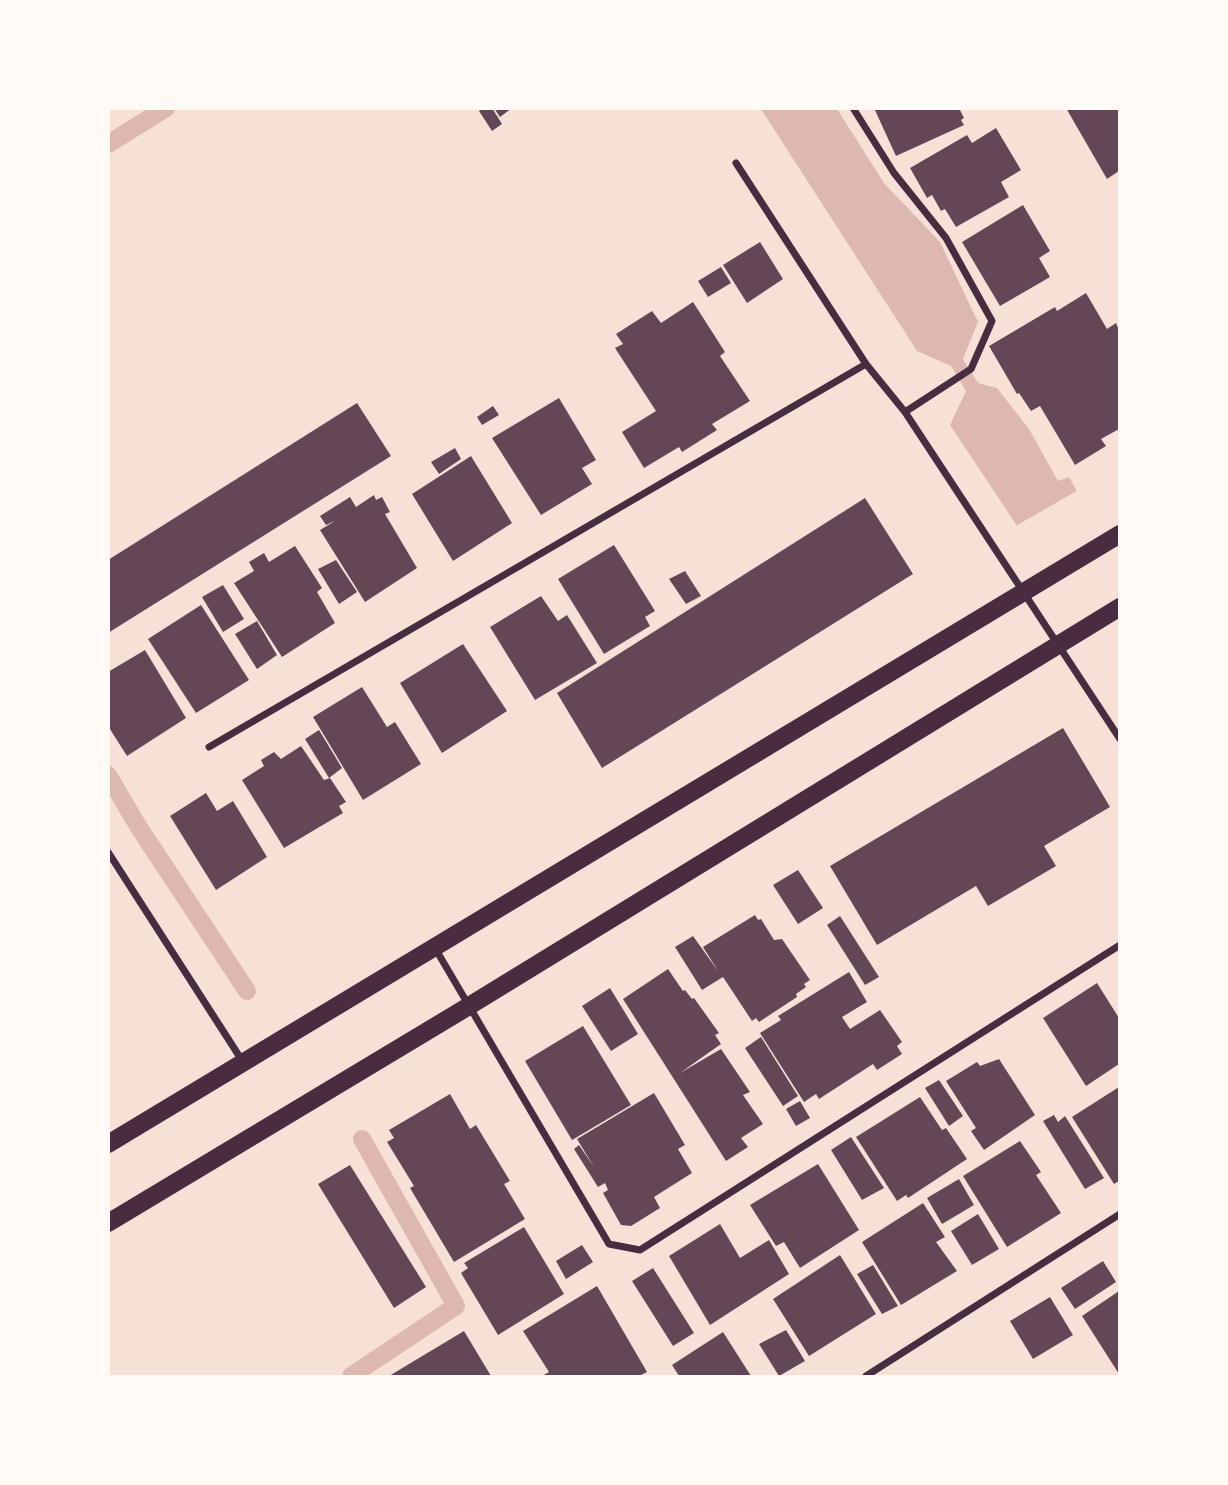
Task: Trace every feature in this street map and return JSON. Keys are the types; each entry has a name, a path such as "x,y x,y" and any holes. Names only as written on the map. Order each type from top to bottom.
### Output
{"main road":[{"path":"108,1144 1116,536"},
{"path":"108,1223 469,1006 1119,607"}],"street":[{"path":"853,108 894,173 946,238 992,321 971,369 905,412"},
{"path":"736,163 866,364 905,412 1119,739"},
{"path":"209,747 866,364"},
{"path":"108,852 243,1063"},
{"path":"435,948 609,1244 639,1250 1119,945"},
{"path":"866,1377 1119,1214"}],"shaded area":[{"path":"761,109 837,109 884,183 940,242 978,322 963,359 978,383 997,388 1029,429 1058,481 1069,477 1119,565 1119,679 950,425 966,391 951,366 917,351"}],"pier":[{"path":"1080,489 1120,558 1119,683 1014,527"}],"building":[{"path":"492,108 502,124 492,131 479,111"},
{"path":"494,108 512,108 500,117"},
{"path":"874,108 959,108 964,125 896,156"},
{"path":"1066,108 1119,108 1119,171 1107,179"},
{"path":"996,128 1021,170 1001,182 1009,197 956,227 945,209 941,211 932,195 927,198 910,168 967,135 972,143"},
{"path":"1023,205 1050,251 1039,258 1050,277 1000,306 962,242"},
{"path":"760,242 783,279 747,303 723,265"},
{"path":"721,267 731,283 708,297 698,281"},
{"path":"1086,293 1107,329 1116,323 1119,330 1119,429 1101,439 1106,446 1075,465 1040,406 1031,411 1019,393 1017,394 989,346 1055,307 1057,311"},
{"path":"693,302 725,352 720,356 750,401 712,424 717,430 682,452 679,447 644,468 622,432 656,411 615,348 623,344 616,334 652,311 661,323"},
{"path":"559,398 596,460 582,468 592,484 541,515 492,438"},
{"path":"357,403 391,456 108,633 108,560"},
{"path":"493,406 499,415 482,425 477,417"},
{"path":"455,448 461,459 439,474 431,462"},
{"path":"471,456 512,523 453,561 412,494"},
{"path":"374,495 376,500 382,497 390,512 385,514 417,568 365,602 320,530 335,521 326,525 320,516 350,497 356,507"},
{"path":"865,498 913,574 602,768 557,693"},
{"path":"614,545 655,611 645,617 650,626 604,654 558,579"},
{"path":"295,546 322,588 317,592 335,623 282,657 234,583 254,571 249,562 264,553 269,562"},
{"path":"336,560 357,592 339,604 318,569"},
{"path":"685,571 701,596 686,604 669,579"},
{"path":"223,585 244,619 223,632 202,597"},
{"path":"541,596 558,621 567,615 597,663 535,700 490,627"},
{"path":"201,605 249,680 196,713 148,639"},
{"path":"257,621 277,655 257,669 235,634"},
{"path":"463,644 507,711 442,753 400,683"},
{"path":"145,650 186,718 127,756 108,726 108,672"},
{"path":"362,687 387,727 395,722 421,764 363,800 313,717"},
{"path":"1063,728 1110,807 1044,846 1056,866 988,906 976,886 877,945 830,866"},
{"path":"319,730 342,768 329,778 305,739"},
{"path":"301,746 324,780 330,778 346,802 339,806 343,813 284,848 242,780 264,766 261,760 274,752 281,759"},
{"path":"206,793 217,811 233,801 267,857 216,890 170,816"},
{"path":"798,870 823,908 798,924 773,885"},
{"path":"755,915 758,920 761,919 774,940 782,939 810,980 804,984 806,987 796,994 797,997 759,1022 756,1018 752,1021 723,977 702,990 675,947 693,936 718,971 703,947"},
{"path":"840,916 879,977 865,985 827,925"},
{"path":"668,969 683,991 694,998 719,1033 715,1035 721,1044 680,1073 721,1049 750,1092 743,1095 763,1124 741,1138 748,1147 726,1161 623,999"},
{"path":"849,972 867,1002 842,1017 850,1029 880,1010 902,1042 897,1046 902,1054 877,1070 873,1064 819,1099 816,1094 804,1102 760,1033 781,1020 778,1016"},
{"path":"1097,983 1119,1018 1119,1064 1086,1086 1043,1018"},
{"path":"610,988 638,1034 611,1051 582,1006"},
{"path":"583,1026 631,1105 572,1140 525,1061"},
{"path":"761,1037 798,1096 783,1106 745,1048"},
{"path":"999,1059 1035,1115 984,1150 971,1131 976,1128 946,1081 977,1062 980,1066"},
{"path":"939,1080 963,1116 949,1126 925,1088"},
{"path":"1119,1087 1119,1181 1114,1184 1072,1117"},
{"path":"654,1093 685,1145 678,1149 692,1173 654,1197 660,1208 631,1226 621,1225 603,1193 608,1190 605,1183 598,1187 574,1149 579,1145 594,1167 577,1139"},
{"path":"450,1094 470,1129 476,1125 510,1181 504,1184 525,1219 454,1262 410,1188 414,1186 387,1142 394,1138 389,1130"},
{"path":"920,1097 942,1130 946,1128 967,1159 908,1198 906,1195 897,1201 856,1137"},
{"path":"800,1101 810,1118 796,1126 786,1109"},
{"path":"1054,1115 1058,1122 1065,1116 1104,1178 1085,1189 1043,1121"},
{"path":"851,1137 884,1188 862,1200 831,1150"},
{"path":"1020,1141 1041,1172 1036,1175 1061,1213 1007,1247 963,1176"},
{"path":"818,1164 859,1230 800,1268 784,1242 776,1246 750,1205"},
{"path":"350,1165 426,1287 394,1308 318,1184"},
{"path":"959,1179 974,1205 942,1224 927,1198"},
{"path":"923,1203 945,1237 936,1242 957,1271 901,1305 862,1242"},
{"path":"978,1214 999,1249 972,1265 951,1231"},
{"path":"720,1224 740,1258 769,1240 789,1274 710,1325 669,1256"},
{"path":"524,1227 564,1294 498,1335 461,1273 468,1268 464,1263"},
{"path":"582,1245 593,1262 566,1279 556,1261"},
{"path":"840,1255 876,1314 809,1356 773,1299"},
{"path":"1103,1261 1116,1282 1075,1309 1061,1288"},
{"path":"873,1265 898,1306 882,1314 857,1274"},
{"path":"653,1268 694,1333 673,1346 632,1281"},
{"path":"597,1286 647,1372 639,1376 542,1376 549,1372 523,1331"},
{"path":"1119,1291 1119,1374 1082,1316"},
{"path":"1050,1297 1073,1335 1033,1359 1010,1321"},
{"path":"786,1330 805,1361 779,1376 759,1344"},
{"path":"464,1331 491,1376 389,1376"},
{"path":"723,1332 751,1376 679,1376 672,1365"}],"waterway":[{"path":"108,144 166,108"},
{"path":"108,775 138,826 247,991"},
{"path":"351,1376 456,1306 362,1139"}]}
